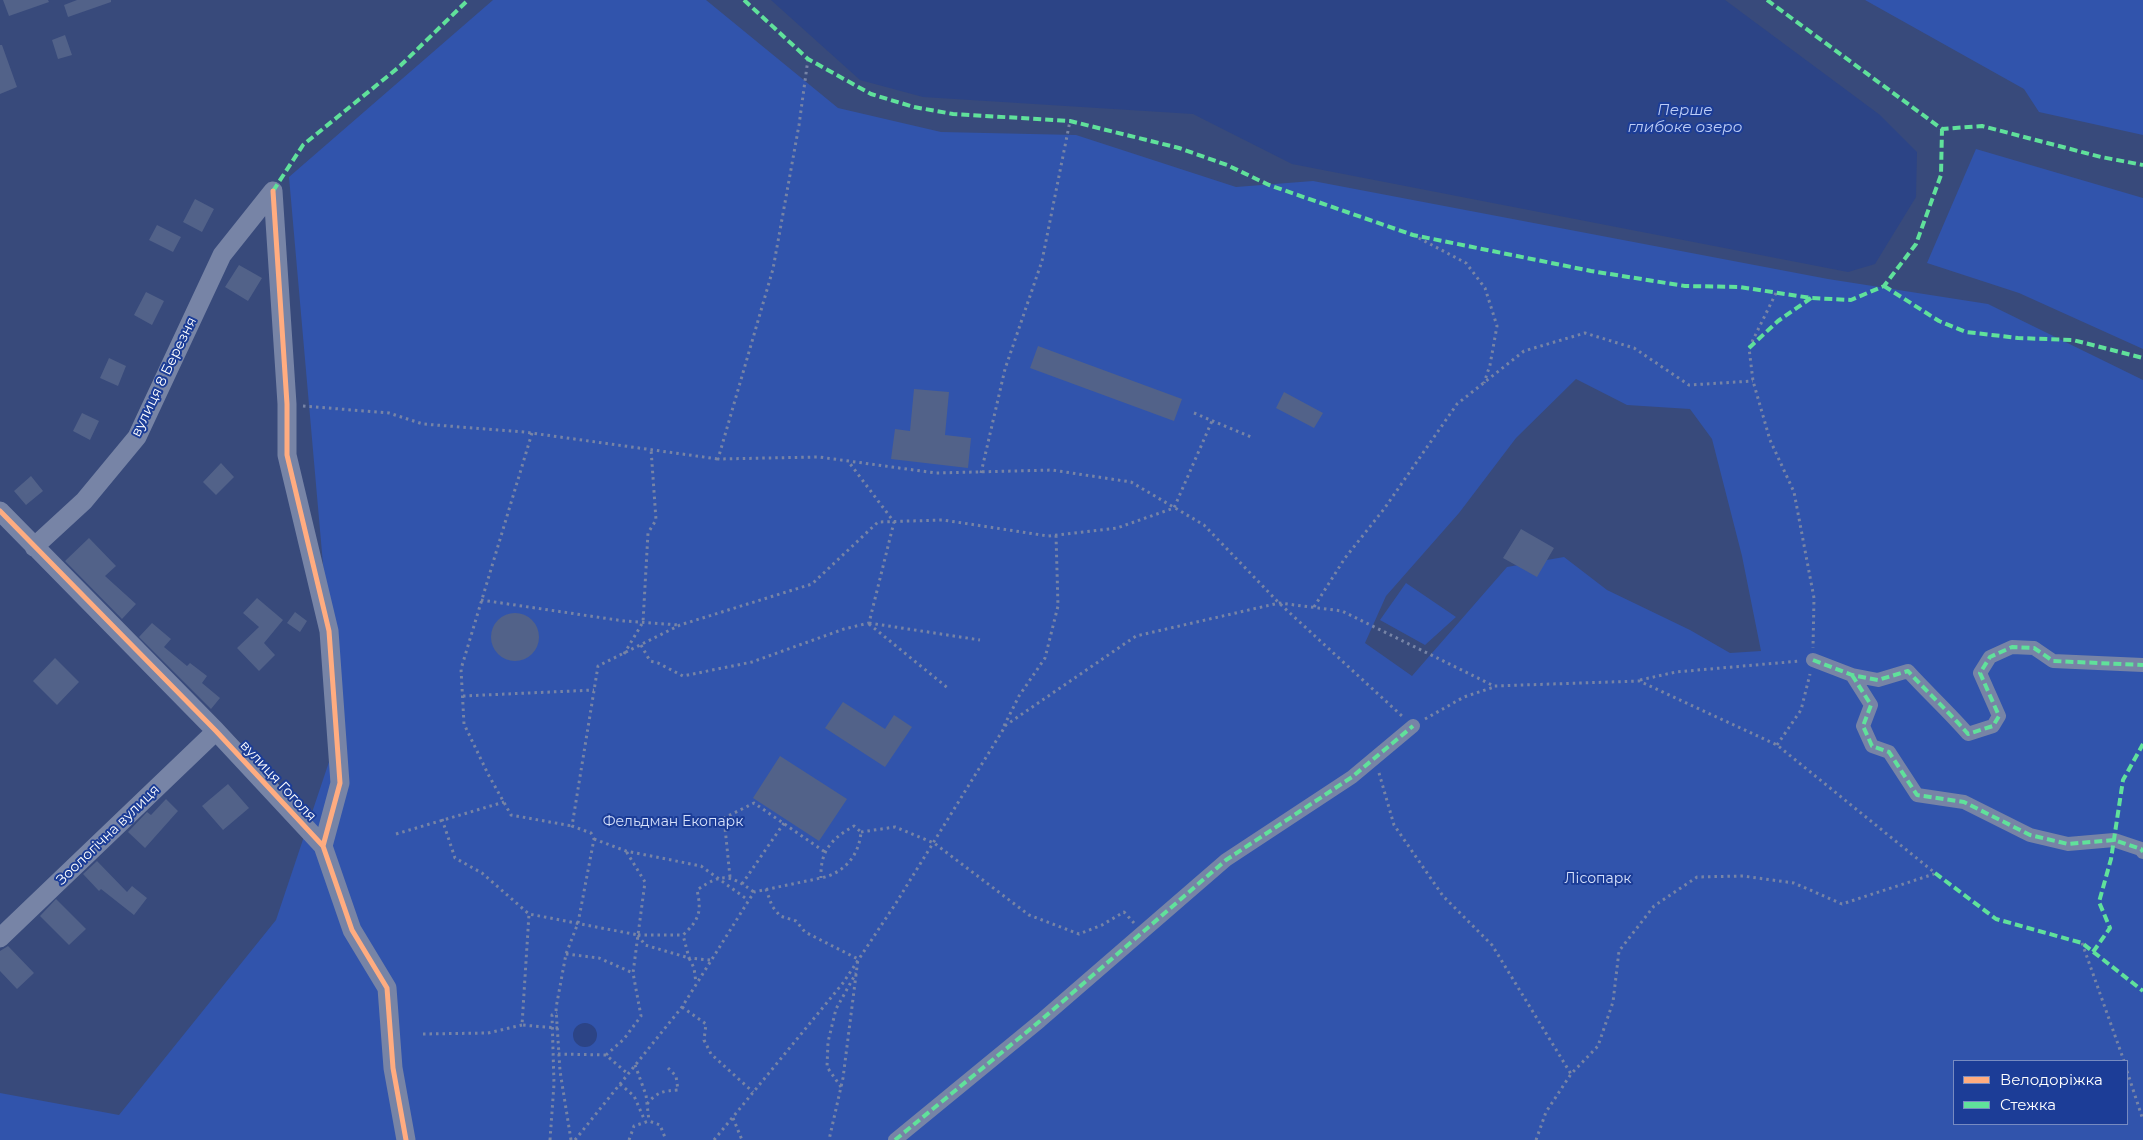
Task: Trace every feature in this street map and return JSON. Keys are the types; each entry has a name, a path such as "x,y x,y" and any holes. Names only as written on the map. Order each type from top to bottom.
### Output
{"street":[{"name":"вулиця 8 Березня","path":"34,547 84,501 137,437 222,255 273,191 287,404"},
{"path":"287,404 287,455 329,631 340,783 323,846"},
{"name":"вулиця Гоголя","path":"0,511 216,731 323,846 352,930 387,988 393,1068 406,1140"},
{"path":"1813,660 1852,675 1878,680 1908,671 1926,692 1941,702 1968,734 1993,726 1999,716 1980,673 1990,657 2012,647 2034,648 2053,662 2143,665"},
{"path":"1852,675 1871,705 1863,726 1872,746 1889,752 1917,795 1964,802 2030,835 2068,844 2114,840 2143,852"},
{"path":"895,1140 1040,1021 1226,860 1352,777 1413,726"},
{"name":"Зоологічна вулиця","path":"0,938 216,731"}],"path":[{"path":"718,459 773,269 799,125 808,58"},
{"path":"982,473 1005,369 1042,261 1070,121"},
{"path":"1412,235 1466,263 1484,288 1496,326 1490,365 1483,383"},
{"path":"1776,293 1749,348 1753,381 1770,440 1794,492 1814,598 1813,660 1801,710 1777,745"},
{"path":"1314,607 1345,558 1384,509 1457,404 1524,351 1585,333 1634,348 1688,385 1753,381"},
{"path":"287,404 389,413 423,424 532,433 718,459 819,456 936,473 1052,470 1131,482 1204,525 1279,603 1413,726 1464,698 1494,686 1639,680 1676,672 1813,660"},
{"path":"1194,413 1251,437"},
{"path":"572,826 598,666 680,625 812,584 878,522 943,520 1048,536 1117,528 1174,508 1212,421"},
{"path":"532,433 461,669 462,696 464,724 511,816 572,826 591,833 594,839 578,923 566,954 557,1013 563,1089 573,1140"},
{"path":"624,654 643,622 648,533 656,520 651,450"},
{"path":"847,460 894,522"},
{"path":"869,623 894,522"},
{"path":"994,746 1019,696 1045,658 1058,606 1056,535"},
{"path":"481,600 643,622 680,625"},
{"path":"714,1140 842,982 934,843 1006,725 1136,636 1279,603 1314,607 1342,611 1494,686"},
{"path":"869,623 949,689"},
{"path":"641,646 650,661 683,676 752,662 844,628 869,623 980,640"},
{"path":"1536,1140 1546,1112 1571,1074 1598,1046 1613,1002 1619,951 1654,906 1697,878 1743,876 1794,883 1842,904 1935,874 1777,745 1639,680"},
{"path":"462,696 594,690"},
{"path":"1376,757 1394,825 1443,896 1492,945 1571,1074"},
{"path":"396,834 504,802"},
{"path":"730,877 724,818 754,803 825,852"},
{"path":"442,819 456,858 482,873 529,914 638,934 683,935 694,924 701,907 697,890 716,877 730,877 754,892"},
{"path":"742,884 784,824"},
{"path":"820,878 820,862 828,845 842,833 854,826 861,832 895,827 934,843 1029,915 1078,934 1102,925 1124,912 1142,933"},
{"path":"573,1140 682,1007 754,892 829,876 848,865 860,846 861,832"},
{"path":"594,839 626,851 702,866 748,900"},
{"path":"606,1055 624,1039 641,1016 633,973 645,882 626,851"},
{"path":"766,889 772,906 780,916 796,921 806,932 858,959"},
{"path":"522,1025 529,914"},
{"path":"638,934 645,945 688,958 710,960"},
{"path":"683,935 688,958 694,968 696,983"},
{"path":"2082,943 2124,1060"},
{"path":"566,954 599,958 633,973"},
{"path":"828,1140 841,1087 858,959"},
{"path":"841,1087 827,1067 828,1042 836,1008 857,971"},
{"path":"682,1007 706,1024 704,1040 711,1054 753,1092"},
{"path":"550,1140 554,1089 552,1015 557,1013"},
{"path":"423,1034 488,1033 522,1025 558,1028"},
{"path":"553,1054 606,1055 628,1074"},
{"path":"635,1065 647,1104 647,1121"},
{"path":"647,1104 655,1094 664,1090 678,1090 676,1076 668,1068"},
{"path":"2128,1074 2143,1120"},
{"path":"620,1084 634,1096 647,1121 660,1126 666,1140"},
{"path":"554,1089 563,1089"},
{"path":"732,1117 742,1140"},
{"path":"629,1140 634,1126 647,1121"}],"green space":[{"name":"Лісопарк","path":"493,0 706,0 838,108 941,132 1076,135 1236,187 1313,181 1828,279 1988,304 2143,380 2143,1140 0,1140 0,1093 119,1115 276,920 338,735 289,177","holes":["1576,379 1627,405 1690,409 1712,439 1742,556 1761,651 1730,653 1690,630 1607,590 1564,557 1507,567 1412,676 1365,643 1386,596 1459,513 1516,438"]},
{"path":"1865,0 2143,0 2143,135 2039,112 2024,89"},
{"path":"1976,149 2143,198 2143,349 2019,293 1927,263"},
{"path":"1406,583 1456,617 1425,645 1380,620"}],"water":[{"name":"Перше глибоке озеро","path":"771,0 1725,0 1880,115 1917,152 1916,197 1875,264 1848,272 1292,164 1193,114 923,97 860,80"},
{"path":"585,1023 594,1026 597,1035 594,1044 585,1047 576,1044 573,1035 576,1026"}],"building":[{"path":"3,0 48,0 49,2 9,16"},
{"path":"77,0 111,0 111,2 68,17 64,5"},
{"path":"65,35 72,55 58,59 52,40"},
{"path":"0,45 2,45 17,87 0,94"},
{"path":"195,199 214,209 202,232 183,222"},
{"path":"157,225 181,237 173,252 149,240"},
{"path":"239,265 262,278 248,301 225,287"},
{"path":"146,292 164,301 152,325 134,315"},
{"path":"1038,346 1182,399 1174,421 1030,368"},
{"path":"109,358 126,366 118,386 100,378"},
{"path":"914,389 949,392 945,435 971,438 968,468 891,459 895,429 910,431"},
{"path":"1284,392 1323,413 1314,428 1276,408"},
{"path":"82,413 99,421 90,440 73,431"},
{"path":"221,463 234,477 216,495 203,482"},
{"path":"31,476 43,491 26,505 14,491"},
{"path":"1521,529 1554,548 1537,577 1503,558"},
{"path":"89,538 116,566 105,576 136,604 122,619 65,561"},
{"path":"257,598 283,620 264,643 275,655 259,671 237,648 259,627 243,613"},
{"path":"295,612 307,621 300,632 287,623"},
{"path":"510,613 520,613 529,617 535,623 538,628 538,646 529,657 520,661 510,661 501,657 495,651 491,642 491,632 495,623 501,617"},
{"path":"152,623 171,639 164,647 187,666 190,663 207,676 202,683 220,698 211,709 139,637"},
{"path":"55,658 79,682 57,705 33,681"},
{"path":"843,702 885,729 894,715 912,727 885,767 825,728"},
{"path":"780,756 847,799 819,841 753,798"},
{"path":"228,784 249,808 223,830 202,806"},
{"path":"166,799 178,811 145,848 128,832 147,812 151,815"},
{"path":"97,861 127,892 132,886 147,898 134,915 101,889 99,891 83,874"},
{"path":"56,899 86,929 69,945 40,916"},
{"path":"8,946 34,973 17,989 0,971 0,951"}],"marked path":[{"path":"273,191 303,145 399,67 468,0"},
{"path":"744,0 808,59 871,94 914,107 953,114 1070,121 1179,148 1227,165 1269,185 1413,235 1591,271 1685,286 1740,287 1811,298 1851,300 1884,286 1916,244 1941,175 1942,129"},
{"path":"1767,0 1942,129 1982,126 2101,157 2143,165"},
{"path":"1884,286 1939,321 1966,332 2018,338 2073,340 2143,358"},
{"path":"1749,348 1778,321 1811,298"},
{"path":"1813,660 1852,675 1878,680 1908,671 1968,734 1993,726 1999,716 1980,673 1990,657 2012,647 2034,648 2053,661 2143,665"},
{"path":"1852,675 1871,705 1863,726 1872,746 1889,752 1917,795 1964,802 2030,835 2068,844 2114,840 2141,849 2143,852"},
{"path":"895,1140 1040,1021 1226,860 1352,777 1413,726"},
{"path":"2093,952 2110,928 2099,902 2111,859 2123,780 2143,744"},
{"path":"1935,873 1996,919 2082,943 2143,991"}],"cycle path":[{"path":"273,191 287,404 287,455 329,631 340,783 323,846"},
{"path":"0,511 216,731 323,846 352,930 387,988 393,1068 406,1140"}],"park label":[{"name":"Фельдман Екопарк","path":"673,822"}]}
